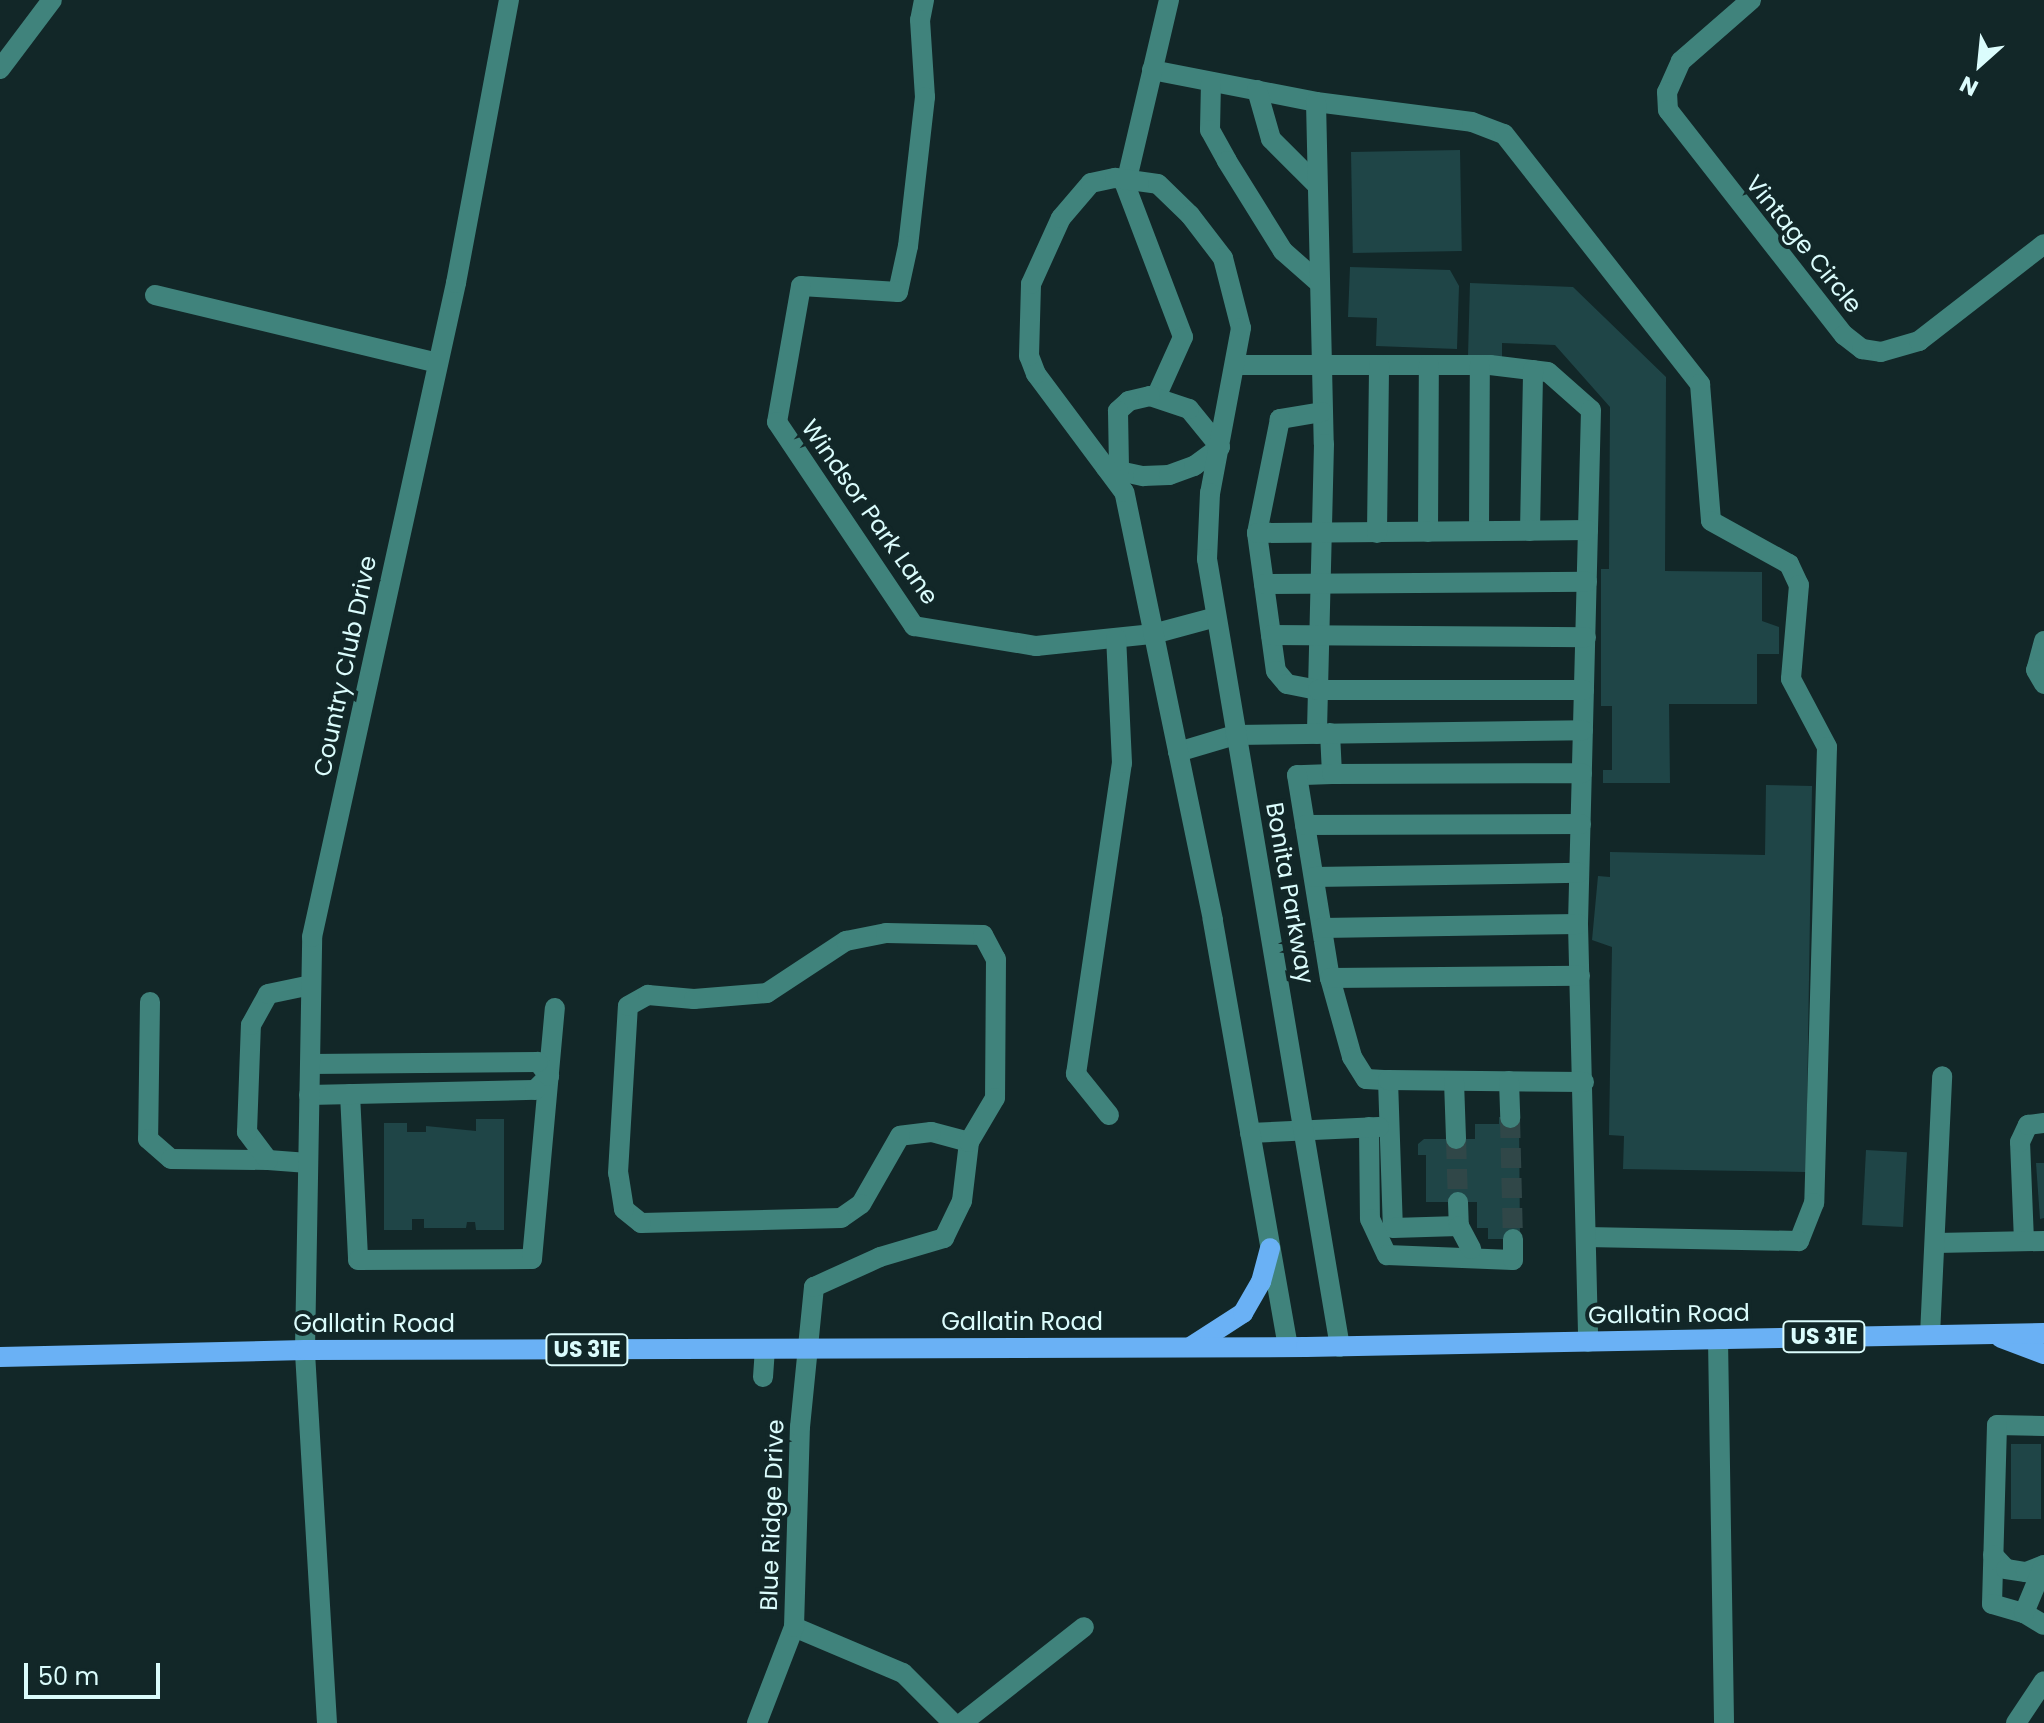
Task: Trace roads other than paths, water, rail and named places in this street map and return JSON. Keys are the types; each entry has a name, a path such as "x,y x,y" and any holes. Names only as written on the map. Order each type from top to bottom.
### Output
{"main road":[{"path":"1190,1347 1243,1313 1261,1282 1270,1248"},
{"name":"Gallatin Road","path":"0,1357 305,1350 1340,1347 2044,1333"},
{"path":"1990,1334 2044,1354"}],"street":[{"path":"0,69 52,0"},
{"name":"Country Club Drive","path":"327,1723 305,1350 312,937 438,363 509,0"},
{"name":"Windsor Park Lane","path":"924,0 920,20 925,97 908,246 898,292 801,286 777,422 914,626 1036,646 1153,634 1216,617"},
{"path":"1156,397 1183,337 1125,179 1169,0"},
{"name":"Vintage Circle","path":"1751,0 1681,61 1667,92 1668,110 1844,335 1862,349 1881,352 1919,341 2044,244"},
{"path":"1152,70 1316,102 1472,122 1504,134 1700,384 1711,521 1789,564 1799,585 1791,679 1827,747 1814,1203 1799,1241 1586,1237"},
{"path":"1211,82 1210,130 1283,251 1317,281"},
{"path":"1257,90 1271,139 1314,182"},
{"path":"1316,102 1314,182 1322,412 1318,690 1332,774"},
{"path":"1125,179 1091,183 1061,218 1031,284 1029,356 1036,374 1113,470 1124,492 1178,752 1288,1347"},
{"name":"Bonita Parkway","path":"1125,179 1158,184 1223,258 1241,328 1210,493 1207,559 1340,1347"},
{"path":"155,295 438,363"},
{"path":"1236,365 1480,365 1533,370 1548,372 1591,410 1578,924 1588,1342"},
{"path":"1377,533 1379,365"},
{"path":"1428,532 1429,365"},
{"path":"1479,531 1480,365"},
{"path":"1530,531 1533,370"},
{"path":"1156,397 1189,409 1220,447 1194,466 1169,475 1113,470 1118,411 1129,401 1156,397"},
{"path":"1322,412 1280,419 1257,533 1276,671 1287,684 1318,690 1584,690"},
{"path":"1257,533 1588,530"},
{"path":"1264,584 1587,582"},
{"path":"1271,635 1586,637"},
{"path":"1109,1115 1076,1074 1122,763 1116,638"},
{"path":"2044,641 2036,670 2044,684"},
{"path":"1178,752 1235,735 1583,730"},
{"path":"1582,773 1297,775 1330,978 1352,1057 1366,1079 1584,1082"},
{"path":"1305,825 1581,824"},
{"path":"1314,877 1579,873"},
{"path":"1322,928 1578,924"},
{"path":"886,933 983,935 996,959 995,1098 969,1142 931,1132 900,1136 861,1204 841,1218 641,1223 624,1209 618,1173 628,1006 648,995 694,999 767,993 846,941 886,933"},
{"path":"1330,978 1580,976"},
{"path":"268,1160 247,1132 251,1025 268,994 311,985"},
{"path":"150,1002 148,1139 171,1159 308,1163"},
{"path":"350,1094 358,1260 532,1259 555,1008"},
{"path":"310,1064 538,1062 549,1076"},
{"path":"309,1095 535,1090 549,1076"},
{"path":"1930,1335 1942,1076"},
{"path":"1388,1080 1378,1127 1370,1219 1377,1239 1393,1258 1476,1254 1513,1260 1513,1239"},
{"path":"1454,1081 1456,1139"},
{"path":"1509,1081 1510,1118"},
{"path":"1936,1243 2034,1241 2020,1142 2028,1125 2044,1123"},
{"path":"1250,1133 1304,1127 1378,1127"},
{"path":"1378,1127 1393,1228 1459,1226"},
{"name":"Blue Ridge Drive","path":"757,1723 794,1627 805,1349 814,1287 880,1257 944,1238 962,1201 969,1142"},
{"path":"1458,1202 1459,1226 1476,1254"},
{"path":"1718,1339 1724,1723"},
{"path":"763,1377 765,1349"},
{"path":"2044,1426 1997,1425 1992,1604 2024,1613 2044,1625"},
{"path":"1993,1555 2006,1569 2026,1572 2044,1565"},
{"path":"2024,1613 2044,1565"},
{"path":"794,1627 903,1673 953,1723"},
{"path":"962,1723 1084,1627"},
{"path":"2016,1723 2044,1681"}],"tunnel":[{"path":"1510,1118 1513,1239"},
{"path":"1456,1139 1458,1202"}]}
